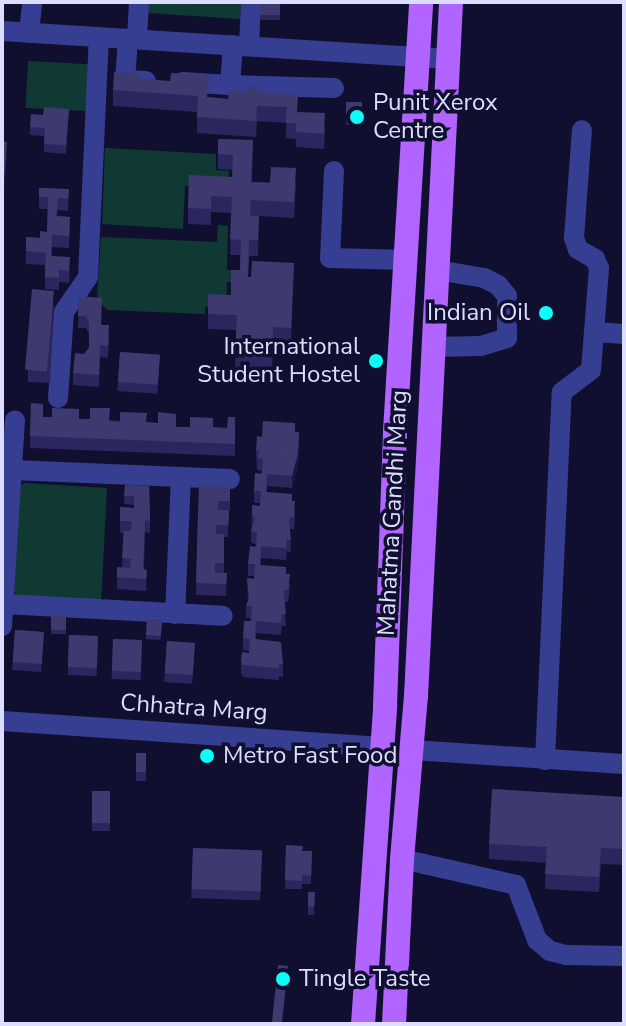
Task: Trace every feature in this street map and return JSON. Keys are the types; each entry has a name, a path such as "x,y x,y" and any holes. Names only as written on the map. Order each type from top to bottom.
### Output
{"main road":[{"name":"Mahatma Gandhi Marg","path":"363,1024 382,747 395,431 421,2"},
{"name":"Mahatma Gandhi Marg","path":"394,1024 402,859 413,750 451,2"}],"street":[{"path":"29,33 32,2"},
{"path":"139,2 125,80 334,88"},
{"path":"230,85 251,2"},
{"path":"2,31 448,59"},
{"path":"58,398 64,312 88,277 99,37"},
{"path":"545,760 562,392 568,385 589,374 598,264 578,249 574,238 582,130"},
{"path":"334,171 330,258 407,260"},
{"path":"433,347 481,346 507,338 507,296 498,285 484,278 437,270"},
{"path":"594,332 624,334"},
{"path":"2,626 15,420"},
{"path":"13,470 230,479"},
{"path":"175,614 181,477"},
{"path":"4,604 223,616"},
{"name":"Chhatra Marg","path":"2,721 382,747"},
{"path":"413,750 624,764"},
{"path":"402,859 516,885 537,940 550,951 566,955 624,956"}],"green space":[{"path":"148,2 241,2 240,19 147,13"},
{"path":"28,61 93,64 90,111 26,108"},
{"path":"105,148 216,154 216,170 229,171 228,189 185,186 183,229 102,224"},
{"path":"218,225 228,226 227,270 237,271 236,282 227,282 226,308 205,307 205,314 107,310 97,299 101,237 217,242"},
{"path":"24,483 107,488 101,603 17,598 13,588 19,488"}],"building":[{"path":"260,2 280,2 280,15 260,15"},
{"path":"114,72 140,74 140,79 170,81 171,73 209,75 207,97 228,99 229,90 248,91 249,87 258,88 258,92 298,95 297,112 325,113 324,134 296,132 296,123 286,123 287,107 257,106 256,121 197,117 198,96 113,90"},
{"path":"346,102 362,102 362,117 346,117"},
{"path":"44,107 69,109 66,145 44,144 45,128 30,127 31,114 43,115"},
{"path":"218,139 253,140 251,182 270,183 271,167 296,168 294,202 251,200 250,216 259,216 258,240 249,240 248,277 251,277 252,261 294,263 291,328 273,327 272,358 235,357 237,315 208,314 208,294 231,295 231,270 240,270 241,240 230,239 232,197 211,196 211,209 188,208 189,175 232,177 233,155 218,154"},
{"path":"2,141 7,142 2,208"},
{"path":"39,188 69,189 68,199 58,198 56,216 70,217 69,236 52,235 51,256 70,257 69,271 59,270 59,278 45,277 46,253 26,251 26,237 40,238 40,231 47,232 48,197 39,197"},
{"path":"32,289 54,291 47,372 25,370"},
{"path":"79,296 102,298 101,325 109,325 108,346 100,345 99,375 73,373 75,353 84,354 89,348 89,323 86,316 78,316"},
{"path":"120,352 160,355 158,385 118,382"},
{"path":"31,403 43,404 43,417 52,417 52,408 79,409 79,419 90,419 90,408 110,408 109,421 120,422 120,412 147,413 146,422 158,423 158,412 176,414 176,427 190,427 190,417 213,418 213,427 227,428 228,417 235,417 235,444 30,436"},
{"path":"263,421 295,423 295,432 299,432 298,453 295,449 261,446 260,450 256,450 257,436 262,437"},
{"path":"261,446 295,449 298,454 292,476 267,474 266,492 292,494 292,501 295,501 294,517 290,517 289,521 291,540 287,539 286,548 261,546 260,565 286,567 286,574 290,574 288,590 284,590 286,614 282,614 281,623 256,621 255,639 281,642 283,664 279,664 279,668 243,665 241,661 242,652 249,653 250,639 243,638 244,621 251,621 252,606 246,606 249,598 247,578 254,579 255,564 248,564 250,546 256,547 257,532 251,531 255,519 252,505 260,506 261,491 254,491 255,473 262,474 263,459 257,458"},
{"path":"125,485 149,486 150,513 120,511 120,507 134,508 134,496 124,496"},
{"path":"199,485 230,487 230,501 218,501 218,510 229,510 229,516 198,514"},
{"path":"120,511 150,513 150,521 145,520 143,569 147,570 146,579 117,577 117,567 130,568 131,559 122,558 124,531 131,531 132,521 120,521"},
{"path":"198,514 229,516 228,525 216,525 216,534 224,534 224,563 215,563 215,573 227,573 226,584 196,583"},
{"path":"51,616 66,616 66,630 51,630"},
{"path":"147,620 162,621 161,636 146,635"},
{"path":"15,630 44,632 42,664 13,662"},
{"path":"69,635 98,636 97,668 68,667"},
{"path":"113,639 142,640 141,672 112,671"},
{"path":"167,641 195,643 193,675 165,673"},
{"path":"136,753 146,753 146,772 136,772"},
{"path":"492,789 624,797 624,849 601,848 599,877 545,874 547,847 489,844"},
{"path":"92,791 110,791 110,823 92,823"},
{"path":"286,845 303,846 302,851 312,851 311,876 302,875 302,881 285,880"},
{"path":"193,848 262,850 261,891 192,889"},
{"path":"308,892 315,892 314,907 308,906"},
{"path":"278,965 288,966 282,1024 272,1024"}],"place":[{"name":"Punit Xerox Centre","path":"357,117"},
{"name":"Indian Oil","path":"546,313"},
{"name":"International Student Hostel","path":"376,361"},
{"name":"Metro Fast Food","path":"207,756"},
{"name":"Tingle Taste","path":"283,979"}]}
